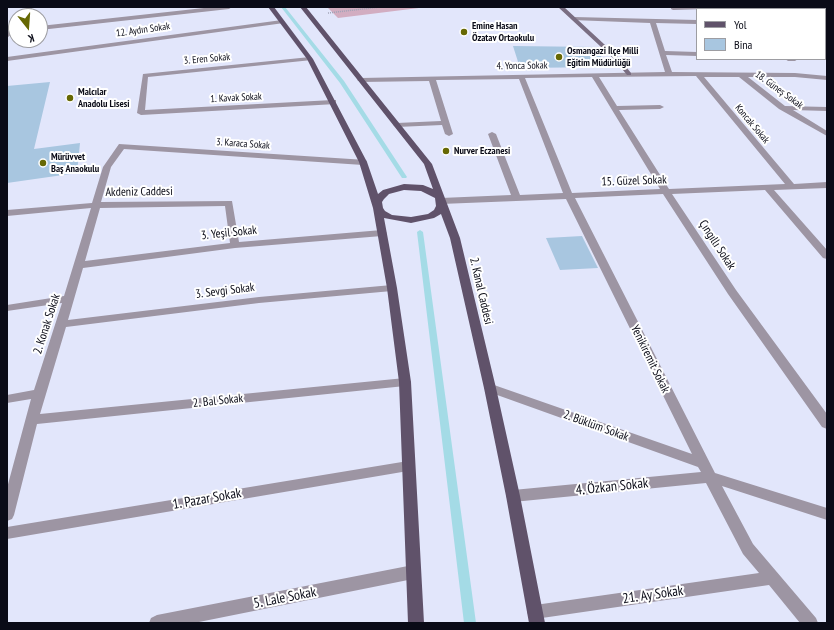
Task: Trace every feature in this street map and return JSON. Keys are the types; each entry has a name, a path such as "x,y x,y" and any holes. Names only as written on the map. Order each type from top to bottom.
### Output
{"main road":[{"path":"271,7 310,59 363,162 378,208 382,213 390,217 411,220 431,216 438,212 441,206 441,201 438,196 423,188 404,187 386,192 377,202 378,208 382,233 392,288 405,382 416,623"},
{"path":"561,7 616,58 629,74"},
{"name":"2. Kanal Caddesi","path":"306,11 428,164 455,238 490,388 513,496 536,618"}],"street":[{"path":"48,27 229,7"},
{"path":"672,8 705,7"},
{"path":"672,8 685,22"},
{"path":"574,19 696,22"},
{"path":"652,21 669,74"},
{"name":"12. Aydın Sokak","path":"7,59 282,22"},
{"path":"662,53 696,54"},
{"name":"3. Eren Sokak","path":"141,113 145,75 310,59"},
{"name":"4. Yonca Sokak","path":"362,80 594,74 795,75 827,78"},
{"name":"Çıngıllı Sokak","path":"594,74 666,192 732,292 827,424"},
{"name":"Koncak Sokak","path":"698,74 791,186"},
{"name":"18. Güneş Sokak","path":"741,75 782,108 827,134"},
{"name":"Yenikiremit Sokak","path":"521,76 569,196 702,464 748,549 810,623"},
{"path":"432,78 449,134"},
{"name":"1. Kavak Sokak","path":"141,113 332,102"},
{"path":"614,108 660,107"},
{"path":"782,108 827,109"},
{"path":"398,126 445,123"},
{"path":"492,134 517,198"},
{"name":"3. Karaca Sokak","path":"122,146 363,162"},
{"name":"2. Konak Sokak","path":"7,512 31,420 69,299 107,167 122,146"},
{"name":"15. Güzel Sokak","path":"441,201 827,185"},
{"path":"767,188 827,256"},
{"name":"Akdeniz Caddesi","path":"7,213 96,205 229,203 235,245"},
{"name":"3. Yeşil Sokak","path":"79,265 235,245 382,233"},
{"name":"3. Sevgi Sokak","path":"61,324 259,300 392,288"},
{"path":"7,308 69,299"},
{"name":"2. Bal Sokak","path":"31,420 405,382"},
{"name":"2. Büklüm Sokak","path":"490,388 702,464"},
{"path":"7,399 39,393"},
{"name":"1. Pazar Sokak","path":"7,533 408,466"},
{"path":"710,477 827,514"},
{"name":"4. Özkan Sokak","path":"513,496 710,477"},
{"name":"5. Lale Sokak","path":"158,623 413,572"},
{"name":"21. Ay Sokak","path":"536,618 772,578"}],"path":[{"path":"306,11 380,7"}],"shaded area":[{"path":"327,7 427,7 338,18"}],"building":[{"name":"Osmangazi İlçe Milli Eğitim Müdürlüğü","path":"513,46 596,47 607,67 520,68"},
{"path":"50,82 34,149 80,143 77,173 7,183 7,86"},
{"path":"582,236 598,268 560,270 546,238"}],"waterway":[{"path":"283,7 342,82 404,177"},
{"path":"420,232 470,623"}],"place":[{"name":"Emine Hasan Özatav Ortaokulu","path":"464,32"},
{"name":"Osmangazi İlçe Milli Eğitim Müdürlüğü","path":"559,57"},
{"name":"Malcılar Anadolu Lisesi","path":"70,98"},
{"name":"Nurver Eczanesi","path":"446,151"},
{"name":"Mürüvvet Baş Anaokulu","path":"43,163"}]}
